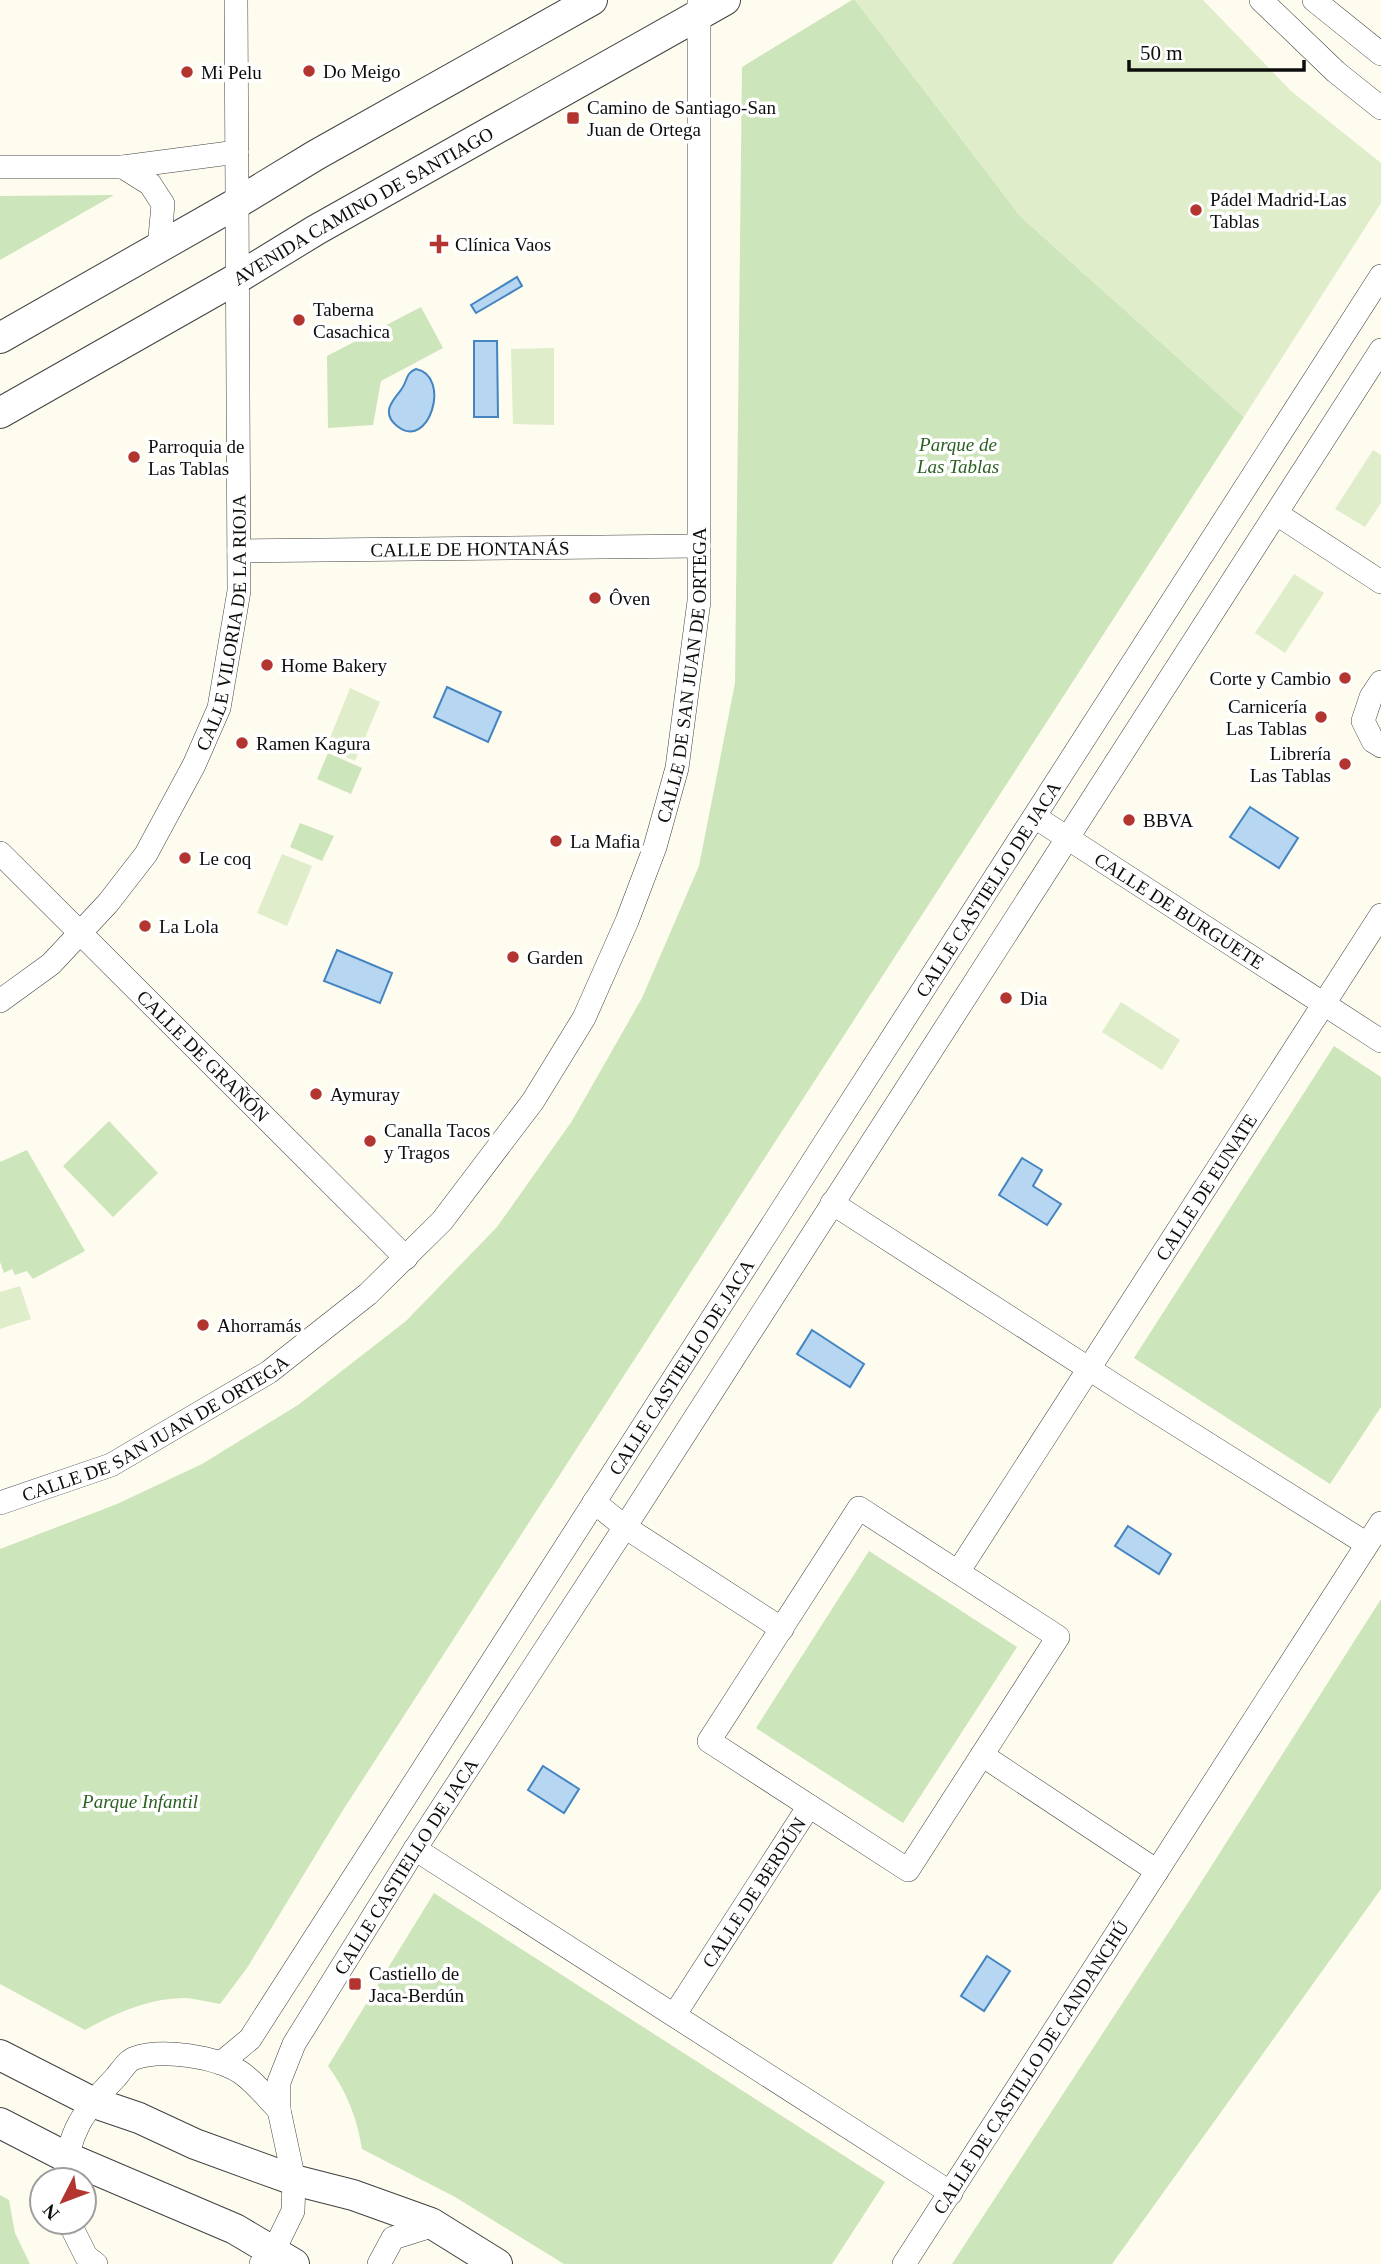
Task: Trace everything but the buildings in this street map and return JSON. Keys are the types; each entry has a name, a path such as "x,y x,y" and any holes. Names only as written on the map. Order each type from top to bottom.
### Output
{"street":[{"name":"CALLE VILORIA DE LA RIOJA","path":"0,1001 51,964 108,903 146,854 194,765 219,708 239,591 236,0"},
{"path":"0,338 316,155 592,0"},
{"name":"AVENIDA CAMINO DE SANTIAGO","path":"0,413 236,279 699,7 725,0"},
{"path":"1261,0 1336,72 1381,108"},
{"path":"1314,0 1381,54"},
{"name":"CALLE DE SAN JUAN DE ORTEGA","path":"0,1503 111,1465 269,1372 368,1294 442,1221 533,1101 584,1018 627,920 655,847 677,768 699,601 699,7"},
{"path":"0,167 123,167 237,152"},
{"path":"123,167 150,184 163,204 159,248"},
{"name":"CALLE CASTIELLO DE JACA","path":"220,2063 250,2039 1381,276"},
{"name":"CALLE CASTIELLO DE JACA","path":"276,2260 293,2211 294,2180 279,2110 279,2082 294,2044 415,1849 1381,350"},
{"path":"1276,514 1381,582"},
{"name":"CALLE DE HONTANÁS","path":"239,551 699,546"},
{"path":"1381,682 1371,697 1363,721 1373,741 1381,746"},
{"name":"CALLE DE BURGUETE","path":"1035,817 1381,1041"},
{"name":"CALLE DE GRAÑÓN","path":"0,853 406,1258"},
{"path":"1323,1004 1381,915"},
{"name":"CALLE DE EUNATE","path":"958,1572 1323,1004"},
{"path":"832,1202 1316,1514 1367,1544"},
{"path":"594,1502 625,1527 782,1629"},
{"path":"809,1806 709,1741 859,1508 1058,1637 982,1755 1157,1871"},
{"name":"CALLE DE CASTILLO DE CANDANCHÚ","path":"904,2264 1381,1523"},
{"name":"CALLE DE BERDÚN","path":"675,2014 809,1806 908,1870 982,1755"},
{"path":"415,1849 951,2193"},
{"path":"67,2166 76,2125 92,2102 134,2058 177,2053 220,2063 242,2072 279,2110"},
{"path":"0,2055 92,2102 139,2118 195,2144 294,2180 353,2195 431,2223 497,2264"},
{"path":"0,2123 62,2166"},
{"path":"98,2180 235,2229 276,2260"},
{"path":"379,2264 393,2238 428,2227 431,2223"},
{"path":"76,2236 89,2261"}],"green space":[{"name":"Parque de Las Tablas","path":"855,0 1021,217 1244,417 343,1810 247,1968 220,2004 186,1998 159,2001 121,2012 85,2030 0,1984 0,1549 117,1504 202,1464 298,1405 406,1321 497,1227 572,1121 642,998 699,866 735,683 742,67"},
{"name":"Pádel Madrid-Las Tablas","path":"855,0 1203,0 1291,91 1381,163 1381,203 1244,417 1021,217"},
{"path":"114,195 0,260 0,196"},
{"path":"421,307 443,348 381,381 373,425 328,428 327,356"},
{"path":"554,348 554,425 513,424 511,349"},
{"path":"1373,450 1381,455 1381,503 1365,527 1335,509"},
{"path":"1294,574 1324,593 1285,653 1255,633"},
{"path":"350,688 380,702 355,761 326,748"},
{"path":"328,753 362,768 351,794 317,779"},
{"path":"300,823 334,836 322,861 290,847"},
{"path":"282,854 312,866 287,926 257,913"},
{"path":"1121,1002 1180,1040 1162,1070 1102,1032"},
{"path":"1334,1046 1381,1077 1381,1407 1330,1484 1134,1358"},
{"path":"109,1121 158,1173 113,1217 63,1166"},
{"path":"27,1150 85,1251 33,1279 27,1271 15,1275 12,1269 4,1273 0,1262 0,1162"},
{"path":"20,1286 31,1319 0,1329 0,1292"},
{"path":"869,1551 1017,1647 903,1823 756,1728"},
{"path":"1381,1599 1381,1889 1112,2264 952,2264 1193,1895"},
{"path":"434,1893 885,2182 832,2264 564,2264 455,2197 362,2149 350,2106 328,2066"},
{"path":"0,2195 9,2200 15,2233 30,2264 0,2264"}],"water":[{"path":"517,277 522,286 476,313 471,305"},
{"path":"474,341 497,341 498,417 474,417"},
{"path":"416,369 427,375 433,385 434,397 427,421 419,429 408,431 392,421 389,412 408,375"},
{"path":"447,687 501,712 488,742 434,717"},
{"path":"1250,807 1298,838 1279,868 1230,837"},
{"path":"337,950 392,973 380,1003 324,981"},
{"path":"1022,1158 1042,1170 1033,1186 1061,1204 1047,1225 999,1195"},
{"path":"812,1330 864,1364 850,1387 797,1354"},
{"path":"1128,1526 1171,1554 1159,1574 1115,1546"},
{"path":"543,1766 579,1789 564,1813 528,1790"},
{"path":"987,1956 1010,1971 984,2011 961,1996"}],"place":[{"name":"Do Meigo","path":"309,71"},
{"name":"Mi Pelu","path":"187,72"},
{"name":"Camino de Santiago-San Juan de Ortega","path":"573,118"},
{"name":"Pádel Madrid-Las Tablas","path":"1196,210"},
{"name":"Clínica Vaos","path":"439,244"},
{"name":"Taberna Casachica","path":"299,320"},
{"name":"Parroquia de Las Tablas","path":"134,457"},
{"name":"Ôven","path":"595,598"},
{"name":"Home Bakery","path":"267,665"},
{"name":"Corte y Cambio","path":"1345,678"},
{"name":"Carnicería Las Tablas","path":"1321,717"},
{"name":"Ramen Kagura","path":"242,743"},
{"name":"Librería Las Tablas","path":"1345,764"},
{"name":"BBVA","path":"1129,820"},
{"name":"La Mafia","path":"556,841"},
{"name":"Le coq","path":"185,858"},
{"name":"La Lola","path":"145,926"},
{"name":"Garden","path":"513,957"},
{"name":"Dia","path":"1006,998"},
{"name":"Aymuray","path":"316,1094"},
{"name":"Canalla Tacos y Tragos","path":"370,1141"},
{"name":"Ahorramás","path":"203,1325"},
{"name":"Castiello de Jaca-Berdún","path":"355,1984"}],"park label":[{"name":"Parque Infantil","path":"140,1801"}]}
